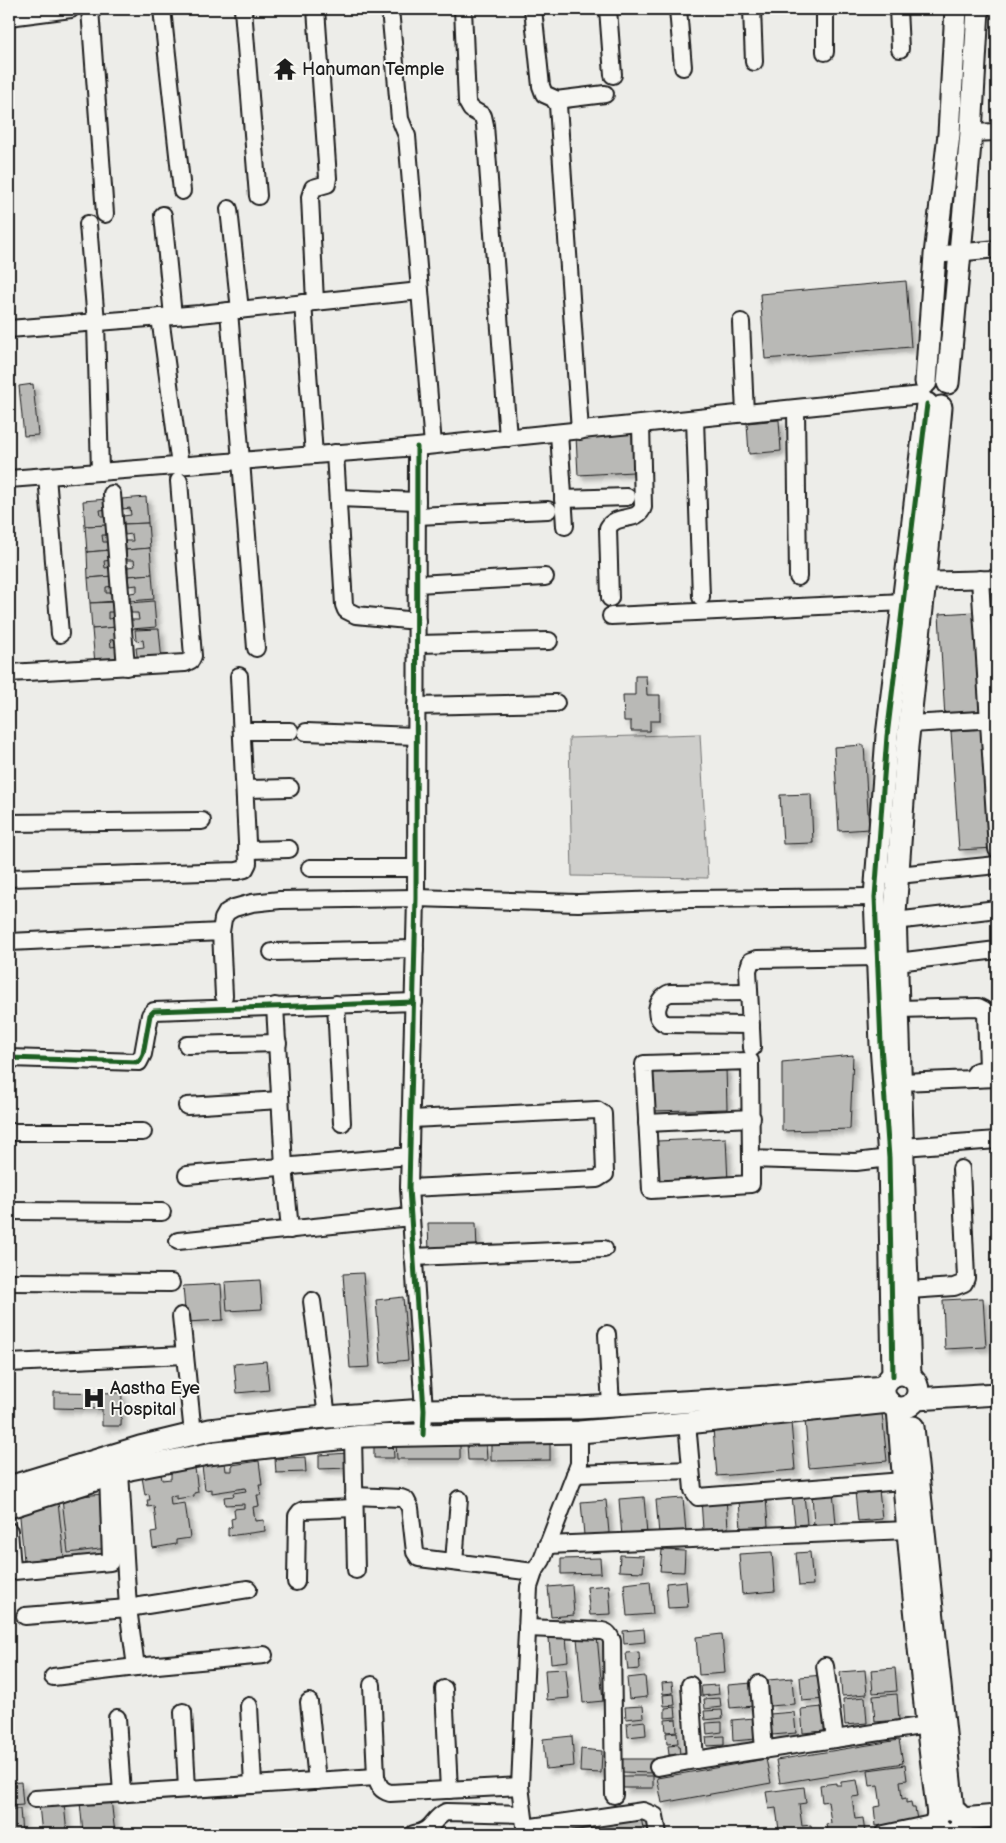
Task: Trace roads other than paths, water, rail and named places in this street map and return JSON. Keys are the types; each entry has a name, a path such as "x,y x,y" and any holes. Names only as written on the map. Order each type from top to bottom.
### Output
{"street":[{"path":"9,17 29,12 71,9"},
{"path":"90,9 105,214"},
{"path":"162,9 182,191"},
{"path":"243,9 258,196"},
{"path":"314,455 309,302 310,197 313,188 328,184 316,9"},
{"path":"390,9 400,119 407,136 420,291 425,446 417,508 416,898 409,1188 424,1410 423,1435"},
{"path":"463,9 467,102 471,109 483,116 485,125 508,438"},
{"path":"533,9 541,86 544,94 556,100 605,94"},
{"path":"608,9 613,75"},
{"path":"678,9 683,67"},
{"path":"752,9 754,62"},
{"path":"825,9 825,52"},
{"path":"898,9 900,49"},
{"path":"948,1827 902,1392 909,1290 896,1152 881,1045 887,960 895,922 897,875 910,724 912,588 929,397 935,255 949,134 956,9"},
{"path":"929,397 935,378 940,378 948,383 971,133 978,9"},
{"path":"556,100 558,104 580,431"},
{"path":"971,133 997,132"},
{"path":"229,208 242,461 256,648"},
{"path":"9,673 185,663 191,660 193,656 166,317 162,215"},
{"path":"88,224 96,322 100,472"},
{"path":"935,255 997,249"},
{"path":"9,329 166,317 420,291"},
{"path":"741,322 746,414"},
{"path":"9,479 100,472 179,473 242,461 425,446 929,397"},
{"path":"796,409 798,577"},
{"path":"695,419 701,597"},
{"path":"610,598 608,528 617,519 638,516 643,507 641,425"},
{"path":"559,433 565,526"},
{"path":"335,453 344,605 346,610 356,615 417,621"},
{"path":"47,476 60,634"},
{"path":"112,494 126,667"},
{"path":"563,499 627,497"},
{"path":"338,498 417,508 548,510"},
{"path":"417,584 545,577"},
{"path":"980,579 993,719 997,849"},
{"path":"611,616 912,588 980,579 997,579"},
{"path":"912,588 887,736 875,887 887,960 899,1010 901,1082 896,1152 903,1481 927,1725 948,1827"},
{"path":"417,644 549,641"},
{"path":"9,878 237,872 245,869 248,863 240,676"},
{"path":"416,706 556,702"},
{"path":"910,724 993,719"},
{"path":"242,731 298,731 416,736"},
{"path":"245,789 290,788"},
{"path":"9,823 202,821"},
{"path":"247,850 290,849"},
{"path":"224,996 221,932 223,919 227,912 234,908 252,903 280,900 416,898 578,903 690,899 875,887 897,875 997,865"},
{"path":"310,868 416,868"},
{"path":"895,922 997,909"},
{"path":"9,942 221,932"},
{"path":"272,952 415,949"},
{"path":"752,1048 748,970 752,961 757,959 887,960 997,950"},
{"path":"749,992 670,993 661,998 658,1004 658,1017 661,1022 666,1024 751,1025"},
{"path":"9,1058 139,1062 142,1059 151,1012 414,1002"},
{"path":"336,1004 342,1124"},
{"path":"276,1006 284,1166 290,1230"},
{"path":"899,1010 978,1007 984,1010 986,1014 988,1067 987,1069 975,1072 974,1079"},
{"path":"187,1045 278,1043"},
{"path":"750,1061 752,1118 750,1184 651,1190 644,1064 750,1061"},
{"path":"901,1082 997,1078"},
{"path":"187,1106 280,1100"},
{"path":"409,1188 597,1179 605,1174 603,1114 597,1110 411,1119"},
{"path":"647,1122 752,1118"},
{"path":"9,1132 143,1132"},
{"path":"751,1159 856,1162 896,1152 997,1140"},
{"path":"186,1175 410,1156"},
{"path":"909,1290 954,1288 964,1283 966,1278 961,1170"},
{"path":"9,1212 162,1212"},
{"path":"178,1241 411,1217"},
{"path":"413,1257 604,1249"},
{"path":"9,1282 170,1283"},
{"path":"312,1301 327,1417"},
{"path":"181,1316 193,1434"},
{"path":"607,1334 611,1406"},
{"path":"9,1362 185,1354"},
{"path":"9,1507 114,1474 208,1454 353,1438 579,1432 687,1423 997,1380"},
{"path":"9,1486 140,1447 210,1430 327,1417 424,1410 611,1406 902,1392 997,1394"},
{"path":"687,1423 693,1490 698,1497 903,1481"},
{"path":"525,1825 520,1786 529,1587 534,1572 548,1545 579,1464 579,1432"},
{"path":"353,1438 356,1570"},
{"path":"575,1474 691,1470"},
{"path":"9,1531 12,1568 14,1571 110,1562 114,1474"},
{"path":"114,1474 136,1667"},
{"path":"296,1582 297,1516 300,1512 354,1502 401,1498 406,1500 410,1508 416,1556 419,1558 534,1572"},
{"path":"454,1562 459,1499"},
{"path":"548,1545 908,1530"},
{"path":"25,1616 128,1608 248,1590"},
{"path":"528,1628 602,1631 607,1632 610,1636 612,1641 614,1795"},
{"path":"54,1677 264,1655"},
{"path":"825,1666 835,1739"},
{"path":"759,1684 764,1750"},
{"path":"372,1685 376,1777 379,1786 383,1790 390,1792 520,1786"},
{"path":"690,1685 695,1760"},
{"path":"444,1689 449,1790"},
{"path":"309,1702 317,1781"},
{"path":"249,1706 253,1785"},
{"path":"183,1712 187,1789"},
{"path":"117,1718 122,1794"},
{"path":"658,1767 927,1725"},
{"path":"34,1799 376,1777"},
{"path":"414,1834 431,1831 440,1814 446,1812 557,1829 648,1812 655,1816 658,1834"},
{"path":"884,1834 948,1827 997,1816"}],"place":[{"name":"Hanuman Temple","path":"285,69"},
{"name":"Aastha Eye Hospital","path":"94,1398"}]}
